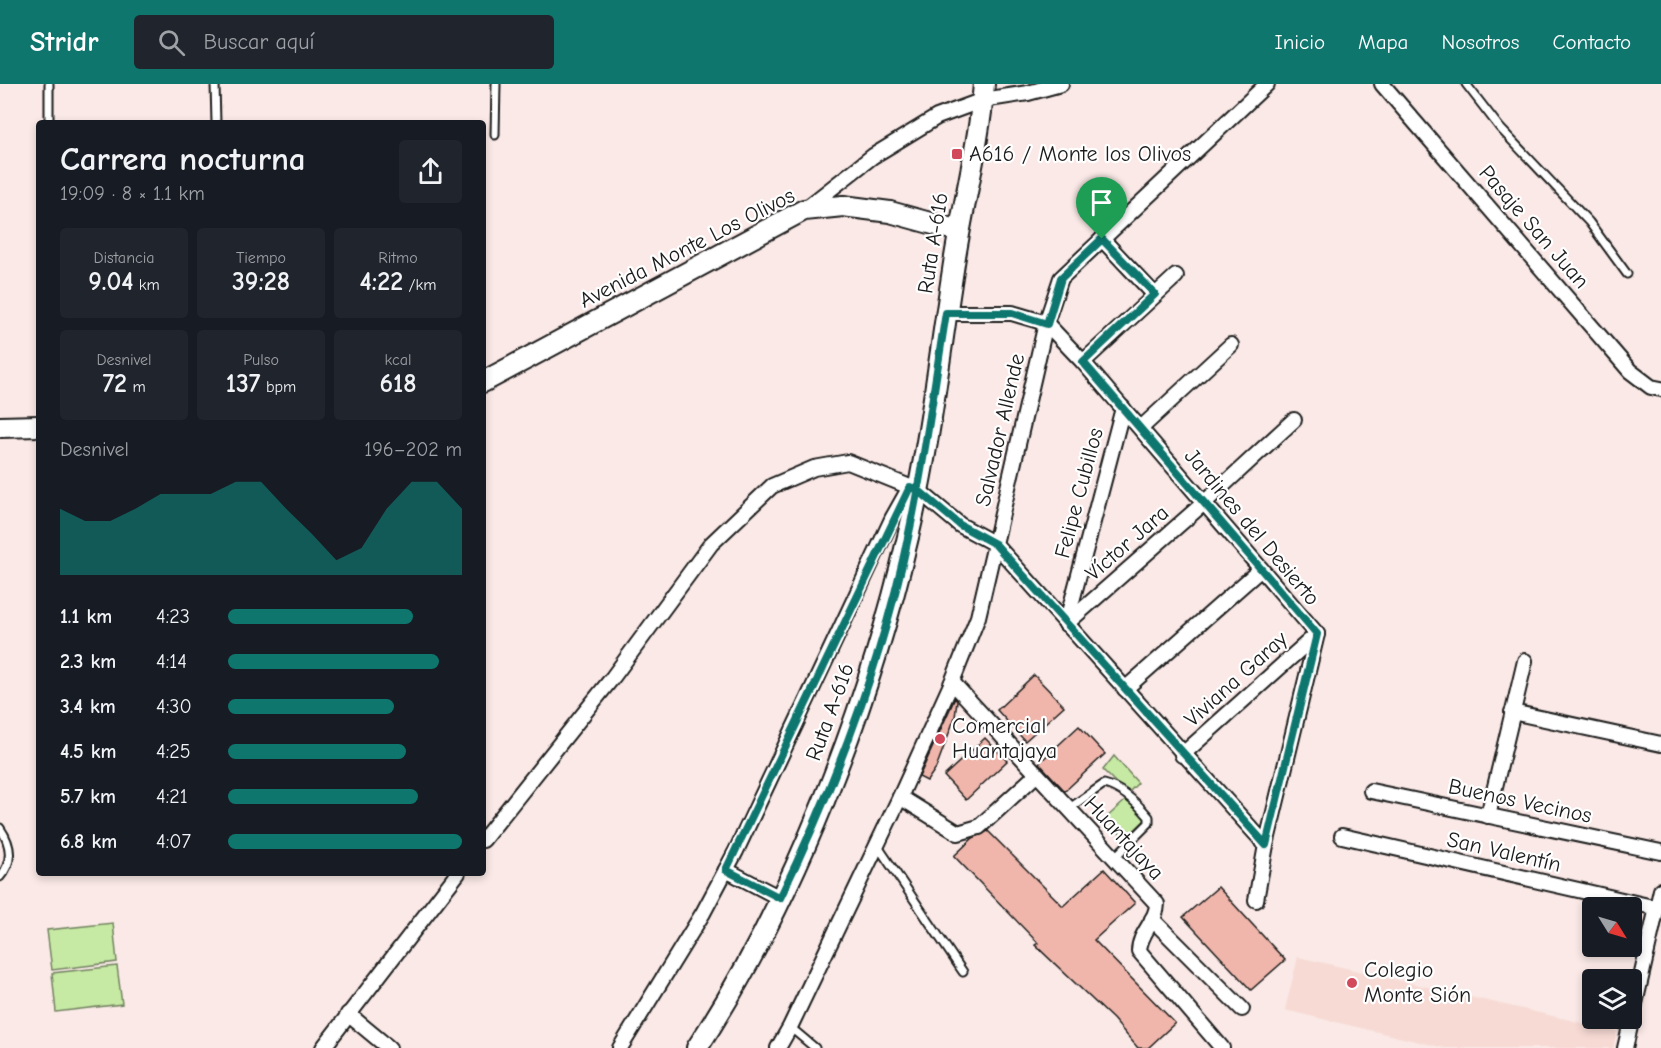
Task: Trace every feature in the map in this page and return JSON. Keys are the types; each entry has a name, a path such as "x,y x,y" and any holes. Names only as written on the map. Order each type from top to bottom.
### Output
{"main road":[{"name":"Ruta A-616","path":"697,1048 733,993 780,898 826,793 868,682 889,613 946,313 983,92"},
{"name":"Avenida Monte Los Olivos","path":"486,380 804,210 843,206 890,212 958,231"},
{"path":"0,427 36,426"}],"street":[{"path":"804,210 841,179 891,145 983,92 1028,93 1061,84"},
{"name":"Salvador Allende","path":"995,544 1047,324 1061,278 1267,84"},
{"name":"Pasaje San Juan","path":"1382,84 1630,370 1651,387 1661,389"},
{"path":"1102,239 1155,294"},
{"path":"1083,362 1176,276"},
{"path":"946,313 1012,313 1047,324"},
{"name":"Jardines del Desierto","path":"1047,324 1141,428 1317,634 1266,845 1256,900"},
{"path":"1141,428 1231,345"},
{"name":"Felipe Cubillos","path":"1066,624 1122,408"},
{"name":"Víctor Jara","path":"1066,624 1294,420"},
{"path":"486,836 613,678 711,544 772,486 814,468 848,462 914,489 960,525 995,544 1182,755 1266,845"},
{"path":"620,1048 726,870 914,489"},
{"path":"778,1048 790,1028 900,797 952,682 978,617 995,544"},
{"path":"1125,689 1261,569"},
{"name":"Viviana Garay","path":"1182,755 1317,634"},
{"path":"1488,816 1525,661"},
{"name":"Huantajaya","path":"952,682 1157,904 1152,919 1140,938 1139,951 1222,1048"},
{"path":"1512,712 1661,744"},
{"path":"900,797 958,833 979,827 1036,775"},
{"name":"Buenos Vecinos","path":"1371,791 1661,852"},
{"name":"San Valentín","path":"1342,836 1657,909"},
{"path":"726,870 780,898"},
{"path":"323,1048 456,876"},
{"path":"1642,974 1661,890"},
{"path":"1152,919 1242,1009"},
{"path":"348,1014 389,1048"},
{"path":"1625,1048 1629,1029"}],"lane":[{"path":"49,120 50,84"},
{"path":"215,84 216,120"},
{"path":"495,135 496,84"},
{"path":"1466,84 1500,128 1589,222 1627,274"},
{"path":"1068,809 1104,784 1118,790 1141,808 1149,817 1149,823 1114,858"},
{"path":"0,828 9,842 11,854 0,877"},
{"path":"877,845 963,972"},
{"path":"790,1028 815,1048"}],"shaded area":[{"name":"Colegio Monte Sión","path":"1298,957 1582,1023 1582,1029 1617,1031 1613,1048 1445,1048 1285,1010"}],"green space":[{"path":"1114,756 1138,783 1127,794 1103,770"},
{"path":"1126,800 1146,819 1125,839 1106,818"},
{"path":"113,923 117,962 52,970 47,930"},
{"path":"117,966 122,1004 56,1012 52,973"}],"building":[{"path":"1034,675 1064,706 1025,741 997,710"},
{"name":"Comercial Huantajaya","path":"955,698 957,701 955,717 936,768 927,781 919,777"},
{"path":"1079,726 1105,754 1065,791 1039,763"},
{"path":"985,738 1007,761 966,800 944,776"},
{"path":"988,831 1063,906 1104,869 1135,903 1094,940 1175,1023 1148,1048 1138,1048 1113,1019 1035,945 1038,943 954,856 973,838"},
{"path":"1218,887 1285,960 1251,990 1183,917"}],"place":[{"name":"A616 / Monte los Olivos","path":"957,154"},
{"name":"Comercial Huantajaya","path":"940,739"},
{"name":"Colegio Monte Sión","path":"1352,983"}],"route":[{"path":"1102,239 1061,278 1047,324 1012,313 946,313 918,490 909,535 868,682 826,793 780,898 726,870 892,519 910,487 918,490 960,525 995,544 1182,755 1266,845 1317,634 1083,362 1155,294 1102,239"}]}
